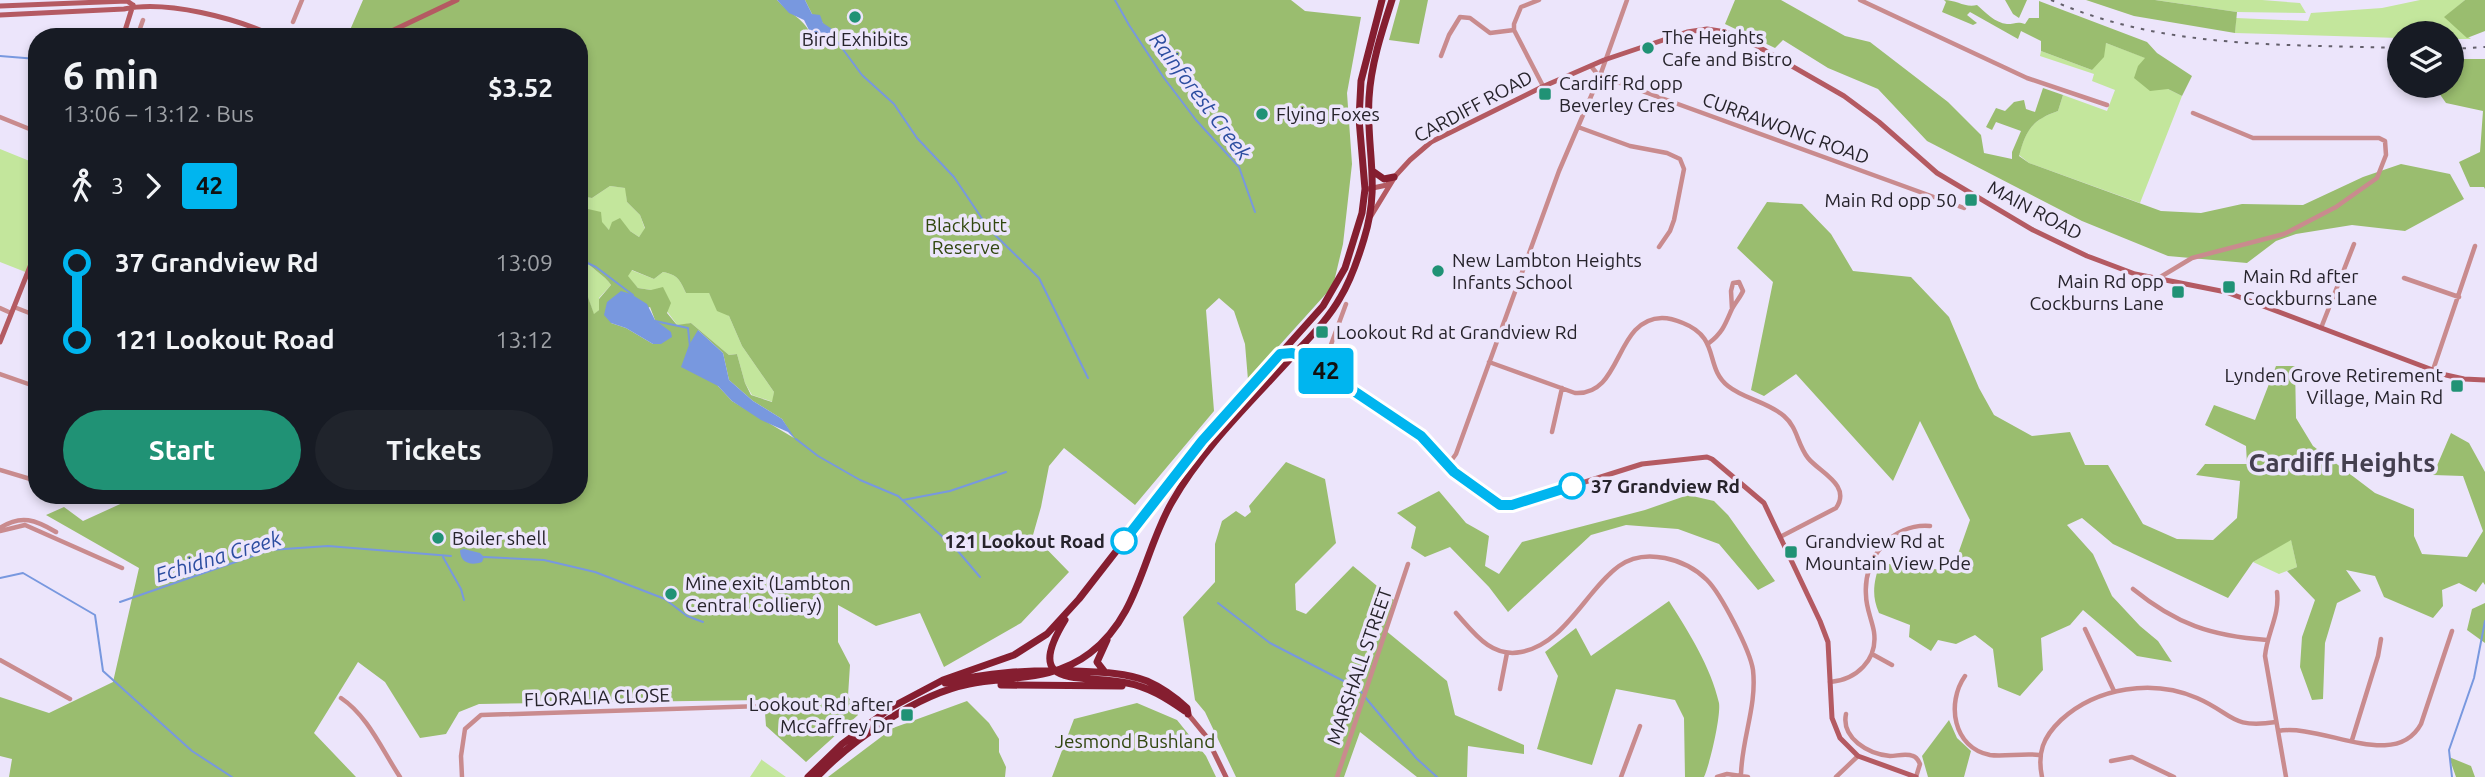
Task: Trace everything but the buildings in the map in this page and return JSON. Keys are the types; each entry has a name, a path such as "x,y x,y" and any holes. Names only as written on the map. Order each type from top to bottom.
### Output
{"highway":[{"path":"1111,673 1101,669 1097,662 1107,639 1126,611 1157,528 1182,485 1339,299 1353,272 1370,219 1369,189 1359,119 1361,81 1382,0"},
{"path":"808,777 842,744 869,723 927,688 1029,647 1055,626 1202,441 1323,306 1342,274 1358,231 1374,172 1369,97 1375,58 1392,0"},
{"path":"1374,172 1384,179 1394,177"},
{"path":"1079,599 1049,651 1050,663 1056,671 1066,677 1114,680 1146,688 1164,696 1188,714"},
{"path":"817,777 870,734 936,695 980,683 1026,679 1056,671 1080,660 1107,639"},
{"path":"1049,651 1052,660 1058,663 1080,660"},
{"path":"927,688 985,674 1017,670 1111,673 1138,678 1158,686 1187,708 1188,714"},
{"path":"980,683 985,686 1122,686 1153,694 1188,714"}],"main road":[{"path":"398,28 457,0"},
{"path":"0,6 125,1 188,6 214,11 255,28"},
{"path":"0,15 124,9 134,2"},
{"path":"125,28 134,2"},
{"path":"115,9 126,23"},
{"name":"MAIN ROAD","path":"1604,60 1687,32 1707,30 1740,37 1844,96 1879,122 1937,173 2033,230 2087,256 2135,274 2226,292 2433,370 2464,379 2485,380"},
{"name":"CARDIFF ROAD","path":"1369,189 1383,187 1431,142 1543,86 1604,60"},
{"path":"1370,219 1394,177"},
{"path":"0,342 28,272"},
{"path":"1280,354 1295,353 1322,369 1421,436 1454,472 1505,506 1642,464 1707,457 1764,503 1826,635 1834,724 1844,743 1858,756 1916,777"},
{"path":"1188,714 1206,736 1226,777"}],"street":[{"path":"293,22 302,0"},
{"path":"1539,0 1521,7 1514,30 1543,86"},
{"path":"1448,465 1456,454 1559,171 1601,73 1627,0"},
{"path":"1860,0 2027,78 2107,105"},
{"path":"1441,56 1460,17 1471,18 1490,33 1514,30"},
{"path":"140,28 143,20"},
{"path":"1591,66 1598,75"},
{"name":"CURRAWONG ROAD","path":"1598,75 1965,208"},
{"path":"2157,279 2192,258 2284,234 2304,225 2373,183 2386,155 2385,141 2379,138 2253,138 2193,113"},
{"path":"0,117 28,128"},
{"path":"1578,127 1630,146 1667,153 1680,159 1684,169 1674,220 1671,231 1659,247"},
{"path":"2321,328 2354,244"},
{"path":"2433,370 2475,246"},
{"path":"2404,278 2459,297"},
{"path":"1709,343 1724,329 1743,291 1739,282 1733,283 1731,288 1732,309"},
{"path":"1322,369 1346,304"},
{"path":"0,308 28,314"},
{"path":"1489,362 1582,394 1600,386 1633,331 1646,321 1660,318 1674,320 1697,331 1709,343 1724,383 1783,415 1798,434 1807,457 1826,473 1840,492 1836,508 1780,537"},
{"path":"0,374 28,384"},
{"path":"1552,432 1562,388"},
{"path":"0,470 28,478"},
{"path":"0,529 23,518 56,532"},
{"path":"0,529 25,525 122,568"},
{"path":"1830,682 1848,679 1864,667 1872,654 1874,635 1866,596 1867,577 1872,561 1891,535 1909,527 1930,526"},
{"path":"1456,613 1486,645 1507,653 1530,649 1570,621 1607,576 1622,564 1639,558 1658,557 1691,569 1714,588 1751,661 1753,707 1744,743 1741,775"},
{"name":"MARSHALL STREET","path":"1337,777 1408,564"},
{"path":"2133,589 2175,619 2198,628 2221,635 2267,640"},
{"path":"2277,592 2277,613 2267,640 2266,671 2286,777"},
{"path":"2085,629 2114,691"},
{"path":"2278,731 2303,730 2389,747 2402,744 2417,732 2425,716 2452,631"},
{"path":"2352,740 2381,639"},
{"path":"1500,689 1507,653"},
{"path":"1872,654 1892,665"},
{"path":"0,660 70,699"},
{"path":"1965,676 1956,691 1954,711 1957,725 1971,746 1989,755 2039,755"},
{"path":"2042,777 2039,755 2047,736 2065,716 2114,691 2136,688 2168,690 2199,698 2237,721 2256,725 2276,722"},
{"path":"341,698 353,706 365,721 400,777"},
{"name":"FLORALIA CLOSE","path":"461,777 465,729 481,715 762,706"},
{"path":"1846,714 1845,729 1866,749 1885,755 1911,755 1916,758 1920,764 1916,777"},
{"path":"1621,777 1640,726"},
{"path":"1836,777 1858,756"},
{"path":"2111,761 2132,757 2174,777"},
{"path":"1717,777 1727,774 1748,777"}],"green space":[{"name":"Blackbutt Reserve","path":"363,0 777,0 800,19 811,34 823,23 812,14 805,0 1291,0 1305,11 1361,17 1347,93 1352,164 1343,244 1333,286 1248,380 1245,344 1234,311 1219,298 1206,310 1214,411 1135,505 1064,448 1049,466 1033,535 1069,572 1021,623 944,667 920,613 876,626 838,605 838,642 850,665 848,696 858,715 806,762 766,726 764,700 479,704 459,712 446,734 420,738 385,682 358,662 314,733 356,777 9,777 12,759 0,756 0,697 49,713 113,682 139,568 46,515 64,507 83,521 120,504 588,504 588,297 594,314 599,310 599,299 611,285 588,264 588,209 601,212 602,222 609,230 612,222 620,218 630,231 639,237 645,228 640,215 627,202 625,188 610,186 592,198 588,197 588,28 351,28","holes":["632,270 654,279 663,272 678,279 686,293 709,293 717,311 729,316 742,346 774,392 772,402 751,395 737,354 729,355 691,323 677,325 667,313 671,303 663,287 651,290 638,288 628,276","650,307 655,320 653,344 626,328 611,323","698,330 723,353 729,380 753,401 782,419 794,438 732,401 718,386"]},
{"path":"1400,0 1428,0 1419,44 1389,40"},
{"path":"1735,0 1781,0 1845,36 1870,42 1948,102 1981,135 1984,153 2012,159 2012,152 2021,131 1996,122 1992,130 1986,127 1996,108 2005,111 2014,102 2024,100 2026,109 2035,112 2043,88 2063,95 2058,111 2042,118 2031,127 2019,156 2029,163 2161,211 2201,213 2242,204 2303,205 2363,177 2401,164 2450,174 2464,199 2405,231 2352,225 2296,234 2276,241 2247,263 2168,256 2082,221 1927,141 1878,89 1828,68 1783,40 1775,48 1725,24"},
{"path":"1944,0 1977,5 1994,19 2007,24 2025,24 2029,18 2039,18 2039,1 2147,42 2157,53 2192,76 2182,96 2168,89 2150,91 2134,78 2138,66 2145,58 2106,43 2104,57 2092,70 2041,51 2041,41 2021,31 2018,39 1970,12 1967,15 1977,23 1973,25 1942,12 1946,2"},
{"path":"2005,0 2027,0 2019,18 2013,14"},
{"path":"2086,0 2155,0 2237,12 2235,33 2134,16"},
{"path":"2155,0 2262,0 2300,3 2306,13 2237,12"},
{"path":"2420,0 2465,0 2445,17 2450,21 2387,21 2387,38 2235,33 2236,18 2308,21 2311,13 2382,8"},
{"path":"2465,0 2485,0 2485,31 2467,38 2464,35 2464,21 2448,21 2444,17"},
{"path":"2106,43 2146,58 2168,89 2182,96 2140,203 2029,163 2019,155 2031,127 2042,118 2058,111 2063,95 2107,111 2115,90 2092,81 2094,74 2040,56 2041,51 2092,70"},
{"path":"2464,59 2485,59 2485,189 2470,187 2459,162 2480,152 2483,111 2446,103 2442,98 2464,98"},
{"path":"0,149 28,160 28,273 0,262"},
{"path":"610,186 626,188 627,202 640,215 645,229 639,237 630,231 609,230 588,209 588,197 592,198"},
{"path":"1767,202 1802,204 1831,234 1853,271 1911,277 1949,317 1979,388 1994,415 2032,436 2070,432 2085,465 2108,465 2143,524 2177,539 2213,540 2237,518 2240,481 2196,475 2205,464 2247,464 2246,446 2205,425 2214,405 2255,420 2276,366 2295,366 2296,418 2313,446 2375,493 2414,509 2414,536 2422,554 2467,557 2483,531 2463,476 2433,475 2451,433 2469,443 2485,472 2485,585 2483,582 2476,592 2459,583 2442,590 2443,606 2433,618 2384,597 2375,576 2346,570 2361,591 2337,603 2325,643 2323,699 2312,700 2300,667 2302,637 2315,600 2287,571 2297,567 2291,540 2253,562 2228,598 2113,544 2082,518 2067,525 2093,554 2112,596 2158,641 2172,662 2137,656 2083,610 2070,625 2041,638 2043,670 2020,696 1998,687 1993,649 1975,635 1956,644 1938,640 1931,651 1909,637 1910,625 1879,613 1876,606 1874,588 1880,563 1952,571 1970,520 1920,421 1893,481 1796,374 1764,396 1751,390 1773,282 1737,248"},
{"path":"588,264 611,285 599,298 599,310 594,315 588,298"},
{"path":"631,270 654,279 663,272 668,273 678,279 686,293 709,293 715,304 729,316 742,346 774,392 773,402 752,395 745,383 737,354 729,355 691,323 678,326 651,290 638,288 627,276"},
{"path":"1286,462 1325,479 1336,543 1295,584 1296,610 1306,614 1353,566 1394,600 1385,630 1447,681 1455,715 1524,745 1524,754 1468,746 1467,777 1417,777 1360,732 1344,777 1236,777 1205,712 1195,700 1183,617 1215,582 1215,544 1222,521 1236,511 1245,517 1251,512 1249,506"},
{"path":"1439,491 1466,523 1489,536 1485,566 1499,574 1522,542 1645,510 1688,495 1714,501 1728,515 1775,581 1758,590 1719,544 1678,529 1626,525 1591,535 1508,612 1489,587 1450,547 1425,557 1411,548 1416,527 1397,513"},
{"path":"2291,539 2297,567 2279,574 2253,562"},
{"path":"1669,601 1705,663 1719,703 1714,740 1704,777 1685,777 1684,718 1675,700 1616,689 1592,765 1537,749 1558,676 1545,652 1576,628 1591,656"},
{"path":"2485,603 2485,643 2467,630 2472,609"},
{"path":"967,701 989,723 999,739 999,752 1006,767 1005,777 828,777 893,728"},
{"name":"Jesmond Bushland","path":"1137,703 1177,720 1206,756 1216,777 1052,777 1074,719"},
{"path":"1949,720 1957,738 1971,751 1964,777 1928,777 1922,756"},
{"path":"2449,757 2471,766 2475,777 2456,777"},
{"path":"762,760 786,777 750,777"}],"water":[{"path":"777,0 805,0 812,14 820,15 823,23 832,29 836,41 824,44 811,34 804,20 789,13"},
{"path":"621,291 647,304 655,320 671,332 672,337 661,344 653,344 626,328 611,323 604,315 607,302"},
{"path":"698,330 723,353 729,380 753,401 782,419 797,441 788,432 761,420 732,401 718,386 681,367"},
{"path":"460,550 480,553 484,557 482,562 474,564 464,561"}],"waterway":[{"name":"Rainforest Creek","path":"1115,0 1164,78 1196,120 1239,167 1255,212"},
{"path":"836,40 862,75 894,104 917,138 954,177 989,229 1039,278 1088,378"},
{"path":"0,56 28,58"},
{"path":"588,263 633,295"},
{"path":"655,321 688,328 690,347"},
{"path":"796,439 818,456 860,480 898,496 957,550 980,577"},
{"path":"903,500 950,491 1006,472"},
{"name":"Echidna Creek","path":"120,602 270,550 328,546 451,556"},
{"path":"443,557 461,589 464,600"},
{"name":"Echidna Creek","path":"484,557 544,560 595,572 665,599 687,616 703,622"},
{"path":"0,578 23,573 95,615 103,671 192,751 232,777"},
{"path":"1218,603 1270,643 1362,693"},
{"path":"2452,777 2449,750 2474,678 2485,621"},
{"path":"1365,697 1416,758 1437,777"}],"railway":[{"path":"2051,0 2135,28 2179,36 2266,44 2387,48"},
{"path":"2464,48 2485,47"}],"bus line":[{"name":"42","path":"1124,541 1202,441 1280,354 1288,353 1303,357 1421,436 1454,472 1500,505 1512,505 1572,486"}],"place":[{"name":"Bird Exhibits","path":"855,17"},
{"name":"The Heights Cafe and Bistro","path":"1648,48"},
{"name":"Cardiff Rd opp Beverley Cres","path":"1545,94"},
{"name":"Flying Foxes","path":"1262,114"},
{"name":"Main Rd opp 50","path":"1971,200"},
{"name":"New Lambton Heights Infants School","path":"1438,271"},
{"name":"Main Rd after Cockburns Lane","path":"2229,287"},
{"name":"Main Rd opp Cockburns Lane","path":"2178,292"},
{"name":"Lookout Rd at Grandview Rd","path":"1322,332"},
{"name":"Lynden Grove Retirement Village, Main Rd","path":"2457,386"},
{"name":"37 Grandview Rd","path":"1572,486"},
{"name":"Boiler shell","path":"438,538"},
{"name":"121 Lookout Road","path":"1124,541"},
{"name":"Grandview Rd at Mountain View Pde","path":"1791,552"},
{"name":"Mine exit (Lambton Central Colliery)","path":"671,594"},
{"name":"Lookout Rd after McCaffrey Dr","path":"907,715"}],"district":[{"name":"Cardiff Heights","path":"2342,462"}]}
